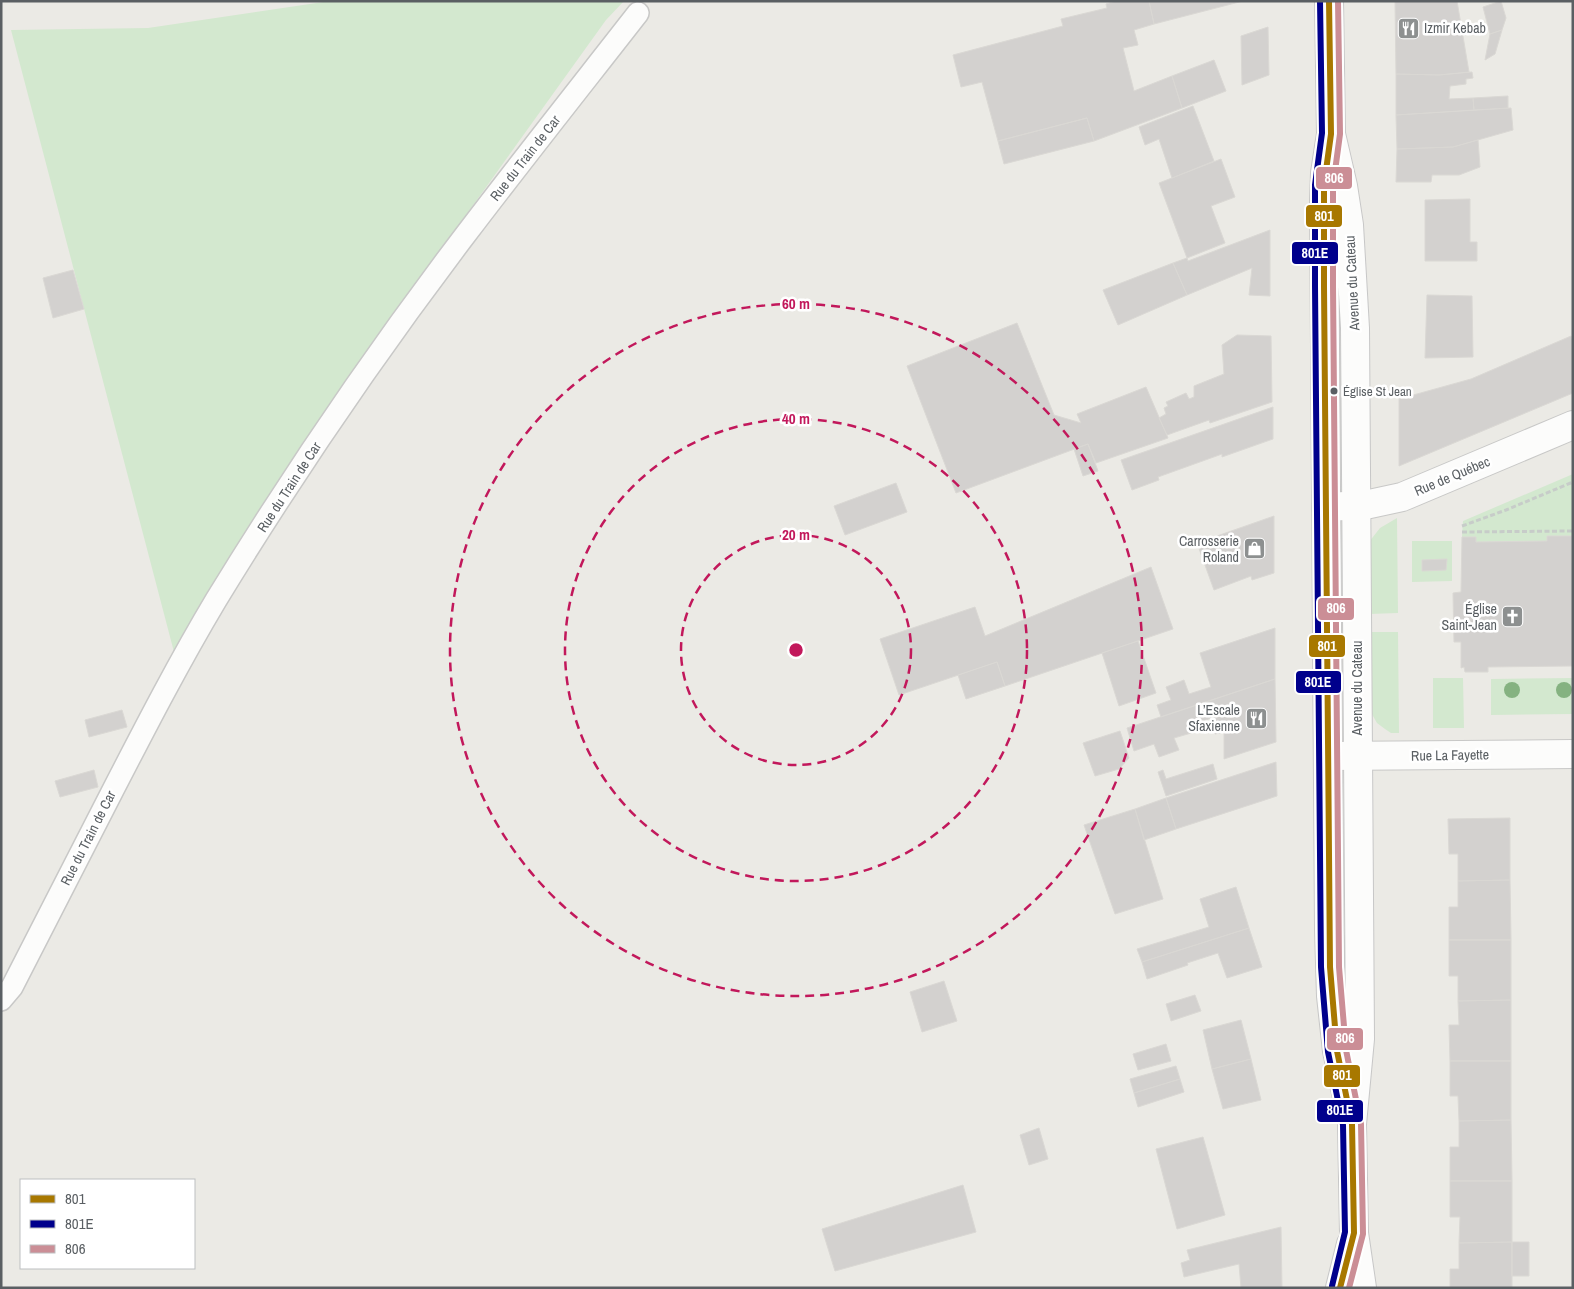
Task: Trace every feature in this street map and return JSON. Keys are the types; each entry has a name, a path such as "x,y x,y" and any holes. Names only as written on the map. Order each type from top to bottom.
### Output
{"main road":[{"name":"Avenue du Cateau","path":"1329,1 1331,134 1325,173 1324,202 1331,996 1337,1051 1352,1124"},
{"name":"Avenue du Cateau","path":"1331,134 1343,186 1351,244 1355,358 1360,1039 1352,1124 1354,1233 1362,1288"},
{"name":"Rue de Québec","path":"1326,507 1356,506 1402,497 1573,425"},
{"name":"Rue La Fayette","path":"1328,756 1573,754"},
{"name":"Avenue du Cateau","path":"1340,1288 1354,1233"}],"lane":[{"name":"Rue du Train de Car","path":"1,1000 12,987 137,743 191,643 290,484 414,304 465,235 638,12"}],"path":[{"path":"1462,526 1573,482"},
{"path":"1462,532 1573,531"}],"green space":[{"path":"330,1 624,1 606,20 413,289 281,486 174,652 11,30 148,28"},
{"path":"1573,474 1573,541 1572,536 1547,536 1547,541 1476,542 1476,537 1462,537 1463,521"},
{"path":"1397,518 1398,613 1369,614 1369,542 1380,528"},
{"path":"1412,541 1452,541 1452,581 1412,582"},
{"path":"1369,632 1398,632 1399,733 1391,733 1377,723 1369,709"},
{"path":"1433,678 1463,678 1464,728 1433,728"},
{"path":"1573,678 1573,714 1491,715 1491,679"}],"building":[{"path":"1116,1 1149,1 1154,24 1134,30 1138,45 1123,48 1134,91 1172,76 1182,108 1094,141 1087,118 998,141 982,82 961,87 953,55 1063,26 1061,19 1107,8 1106,4"},
{"path":"1149,1 1243,1 1154,24"},
{"path":"1395,1 1457,1 1469,72 1439,75 1396,74"},
{"path":"1501,1 1506,18 1502,30 1490,34 1483,7"},
{"path":"1268,27 1269,75 1242,85 1241,36"},
{"path":"1502,30 1495,54 1485,60 1490,34"},
{"path":"1214,60 1226,91 1182,108 1172,76"},
{"path":"1472,72 1473,78 1466,79 1466,84 1450,86 1449,99 1473,98 1474,110 1396,115 1396,74 1439,75"},
{"path":"1508,96 1508,108 1474,110 1473,98"},
{"path":"1193,106 1214,161 1172,178 1159,139 1145,145 1139,127"},
{"path":"1511,108 1513,130 1453,147 1397,149 1396,115"},
{"path":"1087,118 1094,141 1004,164 998,141"},
{"path":"1478,140 1480,167 1459,175 1432,175 1431,182 1396,182 1397,149 1453,147"},
{"path":"1221,159 1235,197 1211,206 1225,243 1187,258 1159,183"},
{"path":"1470,199 1470,242 1477,242 1477,261 1425,261 1425,200"},
{"path":"1270,230 1270,296 1249,295 1252,268 1187,295 1173,263 1187,258 1188,261"},
{"path":"1173,263 1187,295 1118,325 1103,290"},
{"path":"73,270 84,309 53,318 43,278"},
{"path":"1427,295 1472,296 1473,357 1425,358"},
{"path":"1017,323 1054,415 1081,423 1077,414 1146,387 1168,438 1096,463 1088,444 956,493 907,366"},
{"path":"1237,335 1271,336 1272,402 1210,423 1209,420 1167,435 1159,418 1166,414 1164,408 1168,406 1166,402 1186,393 1189,399 1194,397 1194,386 1224,374 1222,345"},
{"path":"1571,336 1573,341 1573,393 1399,466 1399,399 1471,379"},
{"path":"1273,407 1273,439 1222,457 1222,454 1158,477 1159,480 1132,490 1121,460"},
{"path":"1088,444 1098,471 1083,476 1074,449"},
{"path":"896,483 907,512 845,535 834,506"},
{"path":"1274,516 1274,573 1252,580 1251,576 1214,590 1197,543"},
{"name":"Église Saint-Jean","path":"1547,536 1572,536 1573,666 1488,667 1488,672 1465,672 1464,667 1461,668 1461,642 1454,642 1453,593 1461,592 1462,537 1476,537 1476,542 1547,541"},
{"path":"1447,559 1446,570 1422,571 1422,560"},
{"path":"1151,567 1173,629 1005,686 997,662 899,695 880,639 975,607 985,636"},
{"path":"1275,628 1275,679 1161,717 1157,705 1171,700 1166,687 1184,680 1189,694 1211,687 1200,653"},
{"path":"1138,641 1156,693 1119,706 1102,653"},
{"path":"997,662 1005,686 966,699 958,675"},
{"path":"1275,679 1276,742 1224,759 1224,732 1215,734 1214,717 1195,724 1198,731 1174,738 1179,750 1159,757 1154,744 1134,751 1127,728"},
{"path":"122,710 127,727 89,737 85,720"},
{"path":"1120,731 1129,758 1119,769 1095,776 1083,743"},
{"path":"1276,762 1277,796 1176,829 1166,798"},
{"path":"1213,764 1217,779 1166,796 1158,772 1163,770 1166,779"},
{"path":"94,770 98,787 60,797 55,781"},
{"path":"1166,798 1176,829 1144,840 1135,809"},
{"path":"1135,809 1163,899 1115,914 1084,825"},
{"path":"1510,818 1510,880 1458,881 1458,854 1449,854 1448,819"},
{"path":"1510,880 1511,940 1449,940 1449,907 1458,907 1458,881"},
{"path":"1236,887 1249,928 1142,962 1137,949 1209,927 1200,899"},
{"path":"1249,928 1262,967 1227,978 1218,953 1147,979 1142,962"},
{"path":"1449,940 1511,940 1511,1000 1458,1001 1458,976 1449,976"},
{"path":"944,981 957,1021 922,1032 910,992"},
{"path":"1195,995 1201,1011 1171,1021 1166,1004"},
{"path":"1511,1000 1511,1061 1450,1061 1449,1025 1459,1025 1458,1001"},
{"path":"1241,1020 1251,1059 1212,1069 1203,1030"},
{"path":"1166,1044 1171,1061 1138,1070 1133,1054"},
{"path":"1251,1059 1261,1100 1223,1109 1212,1069"},
{"path":"1450,1061 1511,1061 1511,1120 1459,1121 1458,1096 1450,1096"},
{"path":"1176,1066 1180,1079 1134,1093 1130,1079"},
{"path":"1180,1079 1184,1092 1138,1107 1134,1093"},
{"path":"1511,1120 1512,1181 1450,1181 1450,1147 1459,1147 1459,1121"},
{"path":"1039,1128 1048,1159 1029,1165 1020,1135"},
{"path":"1203,1137 1225,1215 1177,1229 1156,1149"},
{"path":"1450,1181 1512,1181 1512,1242 1459,1243 1460,1217 1450,1217"},
{"path":"963,1185 976,1232 835,1271 822,1229"},
{"path":"1281,1227 1282,1288 1241,1288 1239,1264 1184,1277 1181,1263 1190,1260 1187,1250"},
{"path":"1512,1242 1529,1242 1529,1276 1512,1276"},
{"path":"1512,1242 1512,1288 1450,1288 1450,1269 1459,1269 1459,1243"}],"transit line":[{"name":"801E","path":"1320,1 1322,133 1315,185 1315,286 1321,967 1328,1052 1343,1125 1345,1232 1332,1286"},
{"name":"801","path":"1329,1 1331,134 1324,185 1324,286 1330,967 1337,1051 1352,1124 1354,1233 1340,1288"},
{"name":"806","path":"1338,1 1340,134 1333,186 1333,286 1339,967 1346,1050 1361,1124 1363,1234 1349,1288"}],"place":[{"name":"Izmir Kebab","path":"1408,28"},
{"name":"Église St Jean","path":"1334,391"},
{"name":"Carrosserie Roland","path":"1255,549"},
{"name":"Église Saint-Jean","path":"1513,617"},
{"name":"L’Escale Sfaxienne","path":"1256,718"}]}
